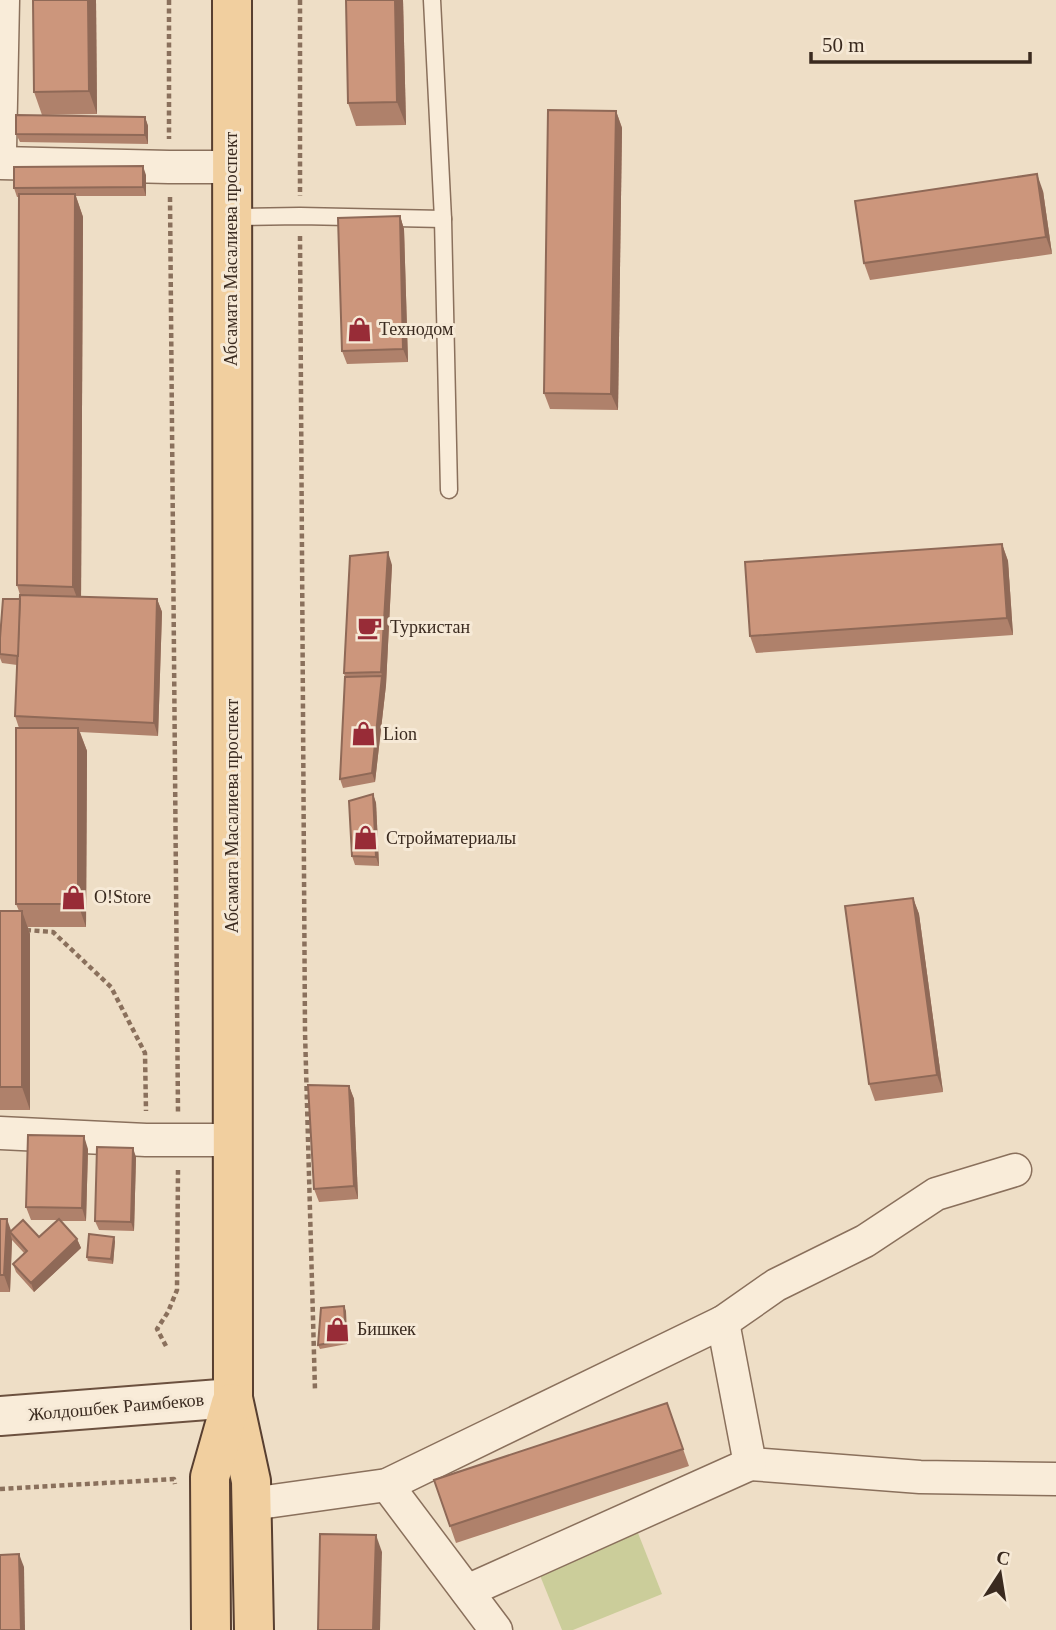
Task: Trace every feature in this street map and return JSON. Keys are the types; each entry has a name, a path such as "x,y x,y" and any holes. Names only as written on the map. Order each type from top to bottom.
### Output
{"main road":[{"name":"Абсамата Масалиева проспект","path":"232,0 233,1398 251,1481 254,1630"},
{"name":"Жолдошбек Раимбеков","path":"0,1416 233,1398"},
{"path":"211,1630 210,1477 233,1398"}],"street":[{"path":"0,150 3,0"},
{"path":"0,163 231,167"},
{"path":"0,1133 179,1141 233,1140"},
{"path":"253,1504 387,1485 723,1322 776,1284 865,1241 936,1194 1015,1170"},
{"path":"723,1322 750,1464"},
{"path":"467,1591 750,1464 920,1478 1056,1479"},
{"path":"387,1485 496,1630"}],"lane":[{"path":"432,0 443,219 449,490"},
{"path":"231,217 443,219"}],"path":[{"path":"166,1346 157,1329 177,1290 179,1141 169,0"},
{"path":"300,0 305,1032 315,1390"},
{"path":"15,927 53,932 111,987 145,1053 146,1140"},
{"path":"0,1489 174,1479"}],"green space":[{"path":"638,1533 662,1594 573,1630 562,1630 539,1573"}],"building":[{"path":"33,0 88,0 89,91 34,92"},
{"path":"346,0 395,0 397,102 348,103"},
{"path":"548,110 616,111 611,394 544,393"},
{"path":"16,115 145,117 145,135 16,134"},
{"path":"143,166 143,187 14,188 14,167"},
{"path":"1037,174 1046,237 864,263 855,201"},
{"path":"19,194 75,194 73,587 17,585"},
{"path":"400,216 403,349 342,351 338,218"},
{"path":"1002,544 1007,618 750,636 745,562"},
{"name":"Туркистан","path":"388,552 381,672 344,673 350,556"},
{"path":"20,595 157,599 154,723 15,716"},
{"path":"3,599 20,599 18,656 0,654"},
{"name":"Lion","path":"382,676 372,773 340,779 345,677"},
{"path":"16,728 78,728 78,904 16,904"},
{"name":"Стройматериалы","path":"373,794 376,857 352,856 349,801"},
{"path":"913,898 937,1075 869,1084 845,906"},
{"path":"0,911 22,911 22,1087 0,1087"},
{"path":"308,1085 349,1086 354,1186 314,1189"},
{"path":"28,1135 84,1136 82,1208 26,1207"},
{"path":"97,1147 133,1148 131,1222 95,1221"},
{"path":"0,1219 7,1219 4,1275 0,1275"},
{"path":"59,1219 77,1239 31,1283 13,1264 27,1251 10,1232 23,1220 39,1237"},
{"path":"89,1234 114,1237 111,1259 87,1257"},
{"path":"344,1306 346,1340 318,1345 321,1308"},
{"path":"667,1403 683,1449 450,1526 434,1480"},
{"path":"320,1534 376,1535 373,1630 318,1630"},
{"path":"19,1554 21,1630 0,1630 0,1555"}],"place":[{"name":"Технодом","path":"359,329"},
{"name":"Туркистан","path":"370,627"},
{"name":"Lion","path":"363,734"},
{"name":"Стройматериалы","path":"366,838"},
{"name":"O!Store","path":"74,897"},
{"name":"Бишкек","path":"337,1329"}]}
